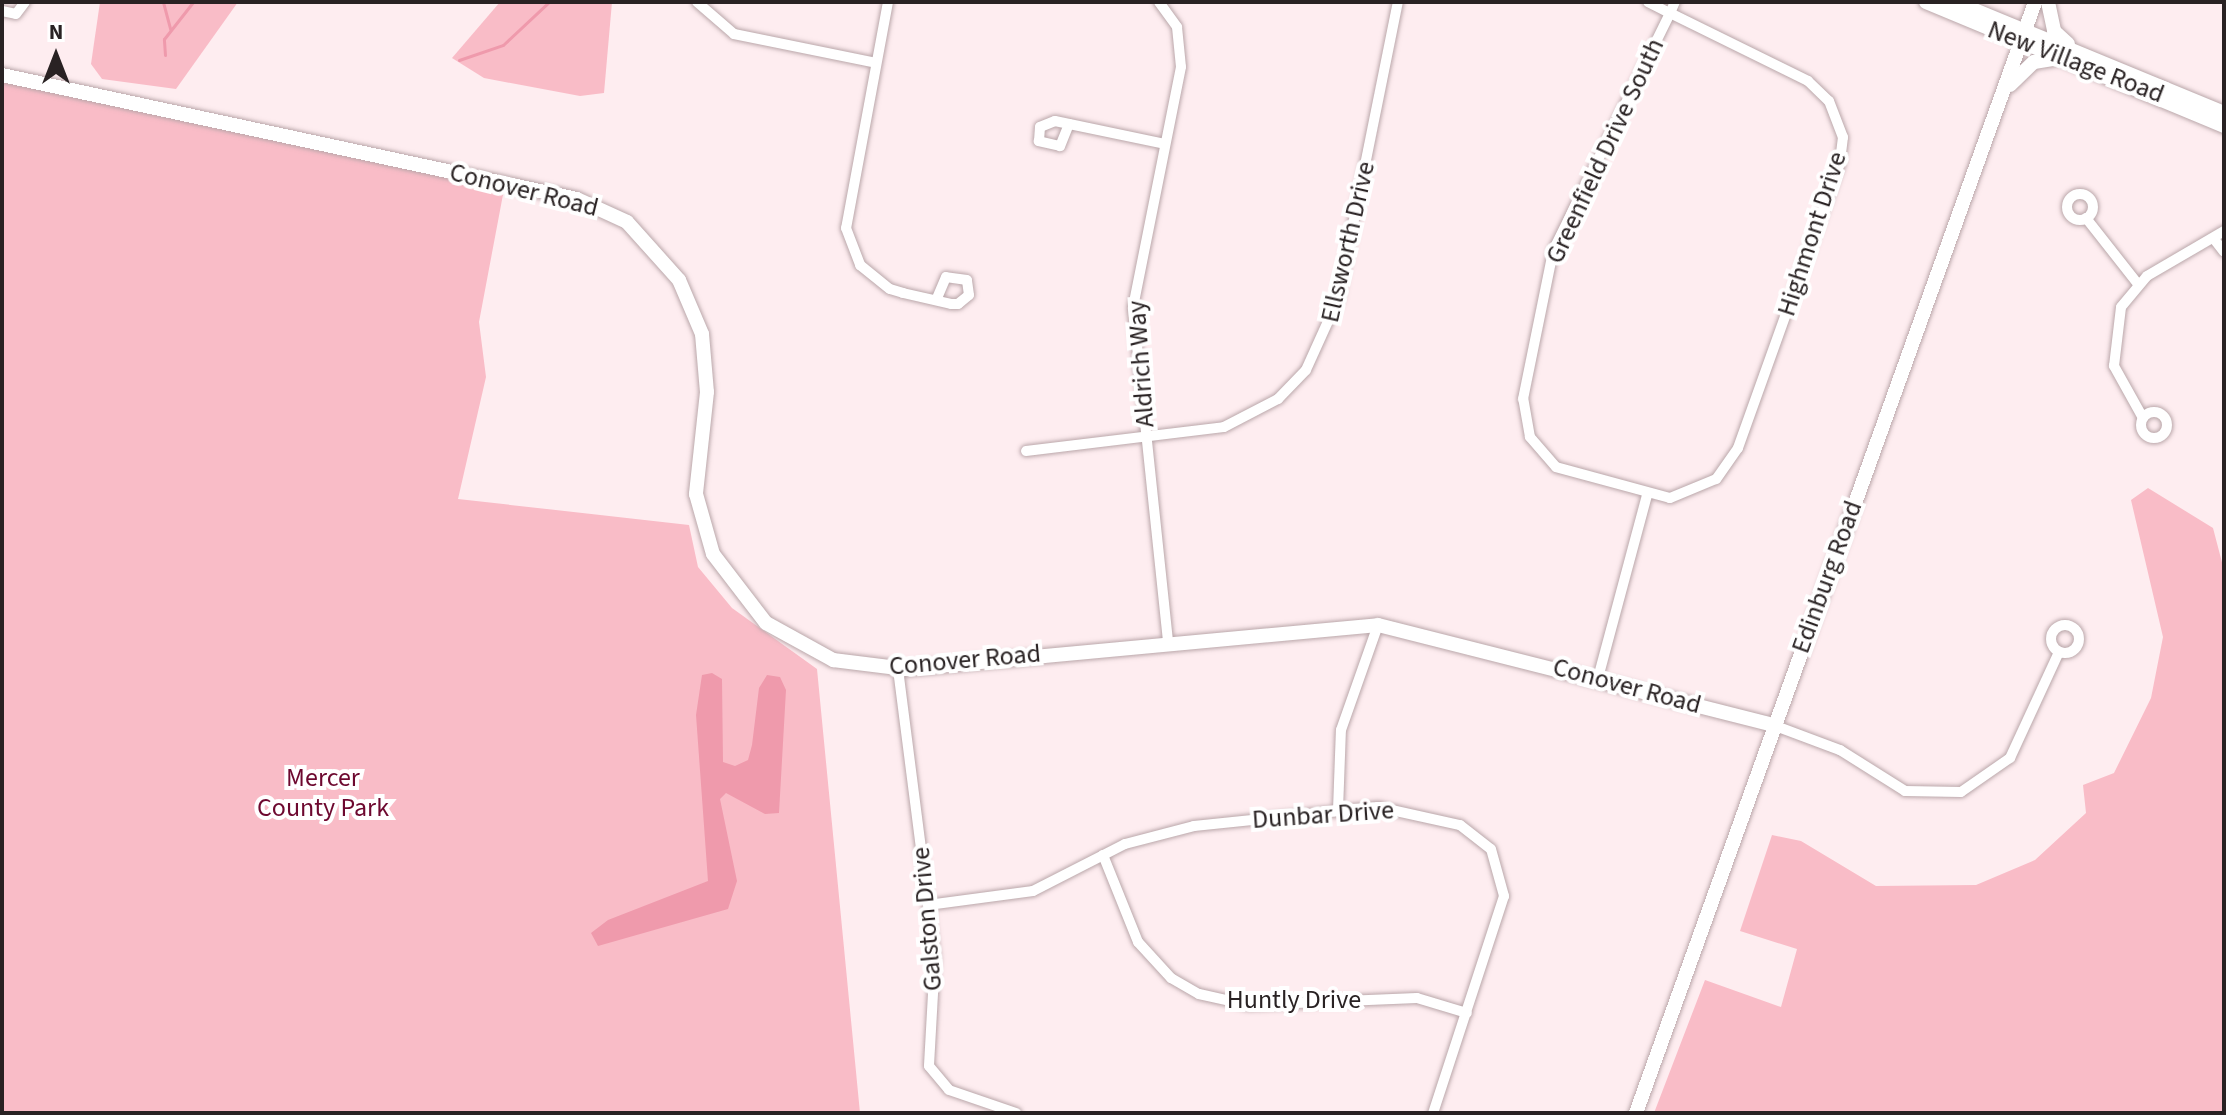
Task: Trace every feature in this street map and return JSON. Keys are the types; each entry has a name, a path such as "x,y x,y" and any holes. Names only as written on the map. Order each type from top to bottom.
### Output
{"street":[{"path":"2,11 16,14 25,2"},
{"path":"697,2 734,34 876,63"},
{"path":"888,2 846,215 848,242 879,283 936,300"},
{"name":"Aldrich Way","path":"1159,2 1177,27 1182,53 1133,308 1168,640"},
{"name":"Ellsworth Drive","path":"1026,451 1147,438 1243,420 1278,399 1316,356 1338,299 1398,2"},
{"name":"Highmont Drive","path":"1648,2 1808,81 1829,101 1843,137 1840,163 1738,448 1707,486"},
{"name":"Greenfield Drive South","path":"1675,2 1553,251 1523,399 1530,437 1545,459 1568,473 1647,495 1683,496 1707,486"},
{"name":"New Village Road","path":"1926,2 2224,113"},
{"name":"New Village Road","path":"1955,2 2025,37"},
{"name":"Edinburg Road","path":"1636,1113 1773,725 2007,88 2035,2"},
{"path":"2007,88 2034,62 2071,54 2054,31 2047,2"},
{"name":"Edinburg Road","path":"2025,37 2047,2"},
{"name":"New Village Road","path":"2071,54 2224,126"},
{"name":"Conover Road","path":"2,75 577,199 627,222 679,280 702,334 707,392 696,494 724,574 750,608 797,644 857,666 898,669 1168,640 1378,625 1598,678 1773,725"},
{"path":"1069,124 1165,144"},
{"path":"2086,218 2138,284"},
{"path":"2143,418 2118,381 2112,350 2121,307 2138,284 2224,231"},
{"path":"2214,239 2224,252"},
{"path":"1598,678 1647,495"},
{"path":"1338,810 1341,730 1378,625"},
{"path":"1773,725 1840,750 1905,791 1961,792 2010,758 2059,652"},
{"name":"Galston Drive","path":"898,669 935,984 929,1066 949,1090 1016,1113"},
{"name":"Dunbar Drive","path":"928,905 1033,891 1103,855 1171,830 1338,810 1422,812 1472,831 1491,849 1504,896 1433,1113"},
{"name":"Huntly Drive","path":"1103,855 1138,942 1171,978 1199,994 1248,1005 1417,998 1467,1013"}],"green space":[{"path":"100,2 238,2 176,89 102,79 91,64"},
{"path":"500,2 612,2 604,93 580,96 484,78 452,58"},
{"name":"Mercer County Park","path":"2,79 505,184 479,322 486,377 458,499 689,525 698,567 732,608 817,669 860,1113 2,1113"},
{"path":"2148,488 2213,528 2224,570 2224,1113 1654,1113 1705,980 1781,1007 1797,949 1740,931 1772,835 1801,841 1876,886 1976,885 2035,860 2086,813 2083,785 2114,773 2151,698 2163,637 2131,500"}],"shaded area":[{"path":"712,673 722,679 723,762 735,766 748,760 759,688 767,675 780,677 786,690 779,813 765,814 726,793 720,799 737,881 728,909 598,946 591,933 608,920 708,881 696,715 702,675"}],"waterway":[{"path":"163,2 170,29"},
{"path":"165,55 164,39 193,2"},
{"path":"459,60 503,45 549,2"}]}
